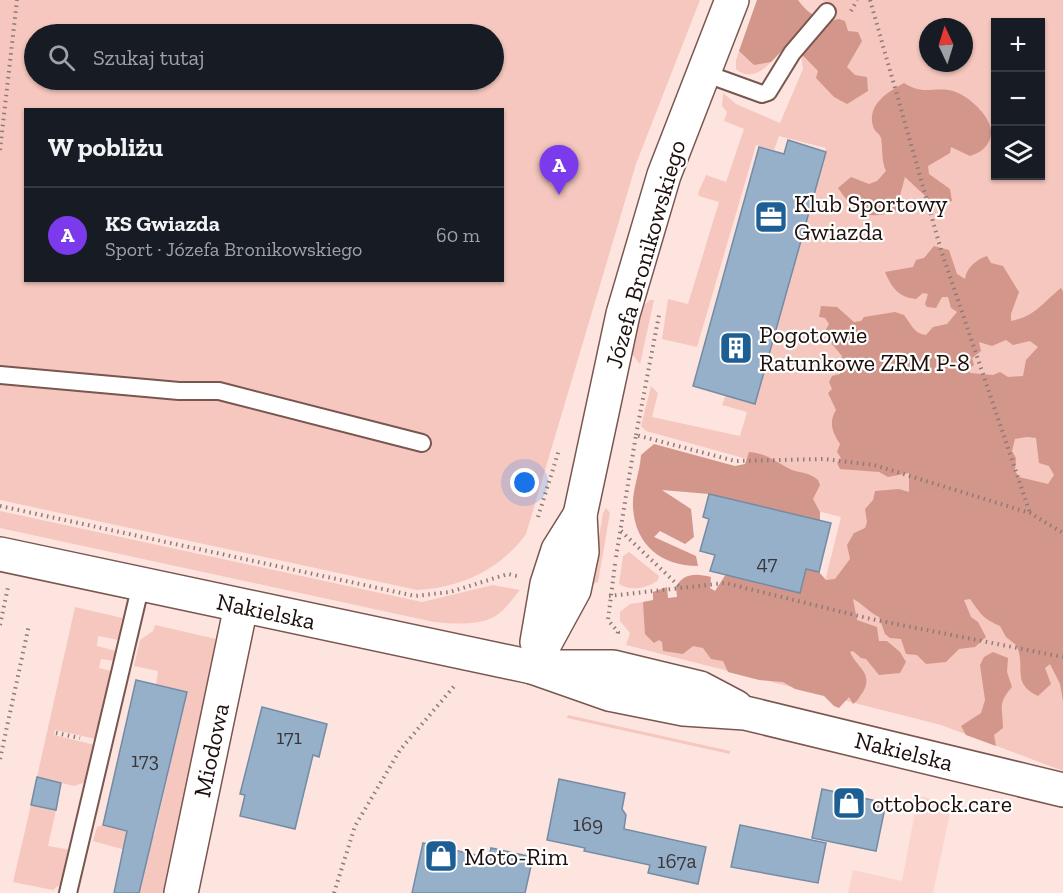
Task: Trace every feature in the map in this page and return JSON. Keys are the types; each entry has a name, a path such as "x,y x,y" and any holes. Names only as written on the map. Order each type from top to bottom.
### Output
{"main road":[{"name":"Józefa Bronikowskiego","path":"532,667 560,587 582,552 580,515 623,314 664,175 732,0"},
{"name":"Nakielska","path":"0,554 532,667 613,667 700,688 745,713 1063,790"},
{"name":"Miodowa","path":"181,893 241,606"}],"lane":[{"path":"704,73 762,94 768,92 792,53 828,12"},
{"path":"0,375 179,391 219,391 422,443"},
{"path":"68,893 141,584"}],"path":[{"path":"0,150 17,0"},
{"path":"870,0 941,250 1030,513"},
{"path":"610,596 636,435 735,461 824,459 874,465 1030,513 1063,533"},
{"path":"0,506 416,596 450,592 508,574 610,596 724,583 871,619 1063,657"},
{"path":"621,530 681,589"},
{"path":"0,626 8,586"},
{"path":"0,759 29,625"},
{"path":"334,893 355,826 364,810 400,750 456,683"}],"shaded area":[{"path":"0,0 700,0 636,164 526,534 504,558 478,575 449,585 417,590 0,500"},
{"path":"757,0 792,0 770,26 789,43 765,68 751,74 743,74 736,69 736,60"},
{"path":"757,0 798,0 816,17 845,21 848,31 858,32 862,41 847,67 855,75 867,77 868,91 847,104 834,97 816,78 818,71 790,42 771,62 754,65 739,51"},
{"path":"792,0 822,0 837,13 802,54 770,26"},
{"path":"822,0 1063,0 1063,771 941,725 626,645 630,633 620,621 620,612 630,604 732,589 825,581 841,517 738,491 747,459 646,431 641,426 651,386 658,393 652,417 740,436 747,412 722,405 726,394 781,310 826,148 779,136 774,150 756,145 697,347 662,339 668,299 688,304 719,202 699,196 698,193 706,175 726,182 744,129 724,121 727,112 722,106 723,93 736,104 780,123 803,69 801,54 837,13"},
{"path":"904,83 917,89 946,90 960,94 981,110 986,117 990,125 990,139 982,150 970,156 951,147 950,153 928,166 929,174 950,189 952,201 936,206 905,177 896,210 886,214 869,215 850,203 838,188 851,177 869,184 877,181 886,171 881,138 874,130 872,118 876,105 892,90"},
{"path":"934,246 949,250 957,274 965,279 967,271 973,264 987,256 991,263 1003,266 1019,292 1011,314 1011,321 1027,316 1061,288 1063,291 1063,701 1060,684 1050,664 1045,668 1051,684 1038,696 1024,686 1016,645 1006,637 1000,626 982,615 970,599 964,600 971,617 978,622 986,637 975,647 959,649 946,662 926,664 917,655 906,654 901,639 890,638 885,634 879,617 853,599 857,620 877,627 879,641 887,641 900,652 906,662 900,673 879,675 866,659 853,651 850,652 865,675 866,685 855,703 853,704 849,697 839,708 824,696 795,689 783,682 759,680 728,672 723,661 711,659 703,648 693,646 683,654 663,651 662,642 659,640 654,643 645,634 643,602 653,600 653,592 667,587 668,598 677,597 676,587 682,579 690,575 711,577 710,588 715,591 726,574 806,569 819,572 826,580 835,579 850,559 847,545 854,533 865,528 867,522 865,509 873,500 875,491 899,489 909,492 909,473 888,477 879,472 840,469 837,463 841,458 837,452 840,444 832,424 836,410 828,393 832,389 829,382 832,376 840,374 836,365 841,361 842,356 832,344 830,336 824,333 829,324 825,318 819,317 821,306 837,307 854,322 861,321 864,317 895,312 904,315 916,331 926,335 933,327 947,324 957,312 951,308 948,297 942,297 936,308 927,307 925,304 928,294 923,293 916,299 900,294 890,283 885,272 913,267 916,260 924,258","holes":["1006,340 1013,345 1030,341 1038,347 1026,360 1023,376 1008,377 1000,372 993,375 970,373 969,369 974,365 972,358 981,351 979,342 992,346","1036,438 1039,463 1049,466 1054,475 1048,484 1019,477 1015,471 1016,458 1012,451 1015,439"]},
{"path":"650,300 654,300 640,364 631,353 641,308"},
{"path":"654,444 735,466 745,464 749,452 761,454 792,470 810,475 818,480 820,485 813,499 820,512 820,521 709,494 662,490 691,509 694,537 685,544 660,531 654,537 696,556 698,566 673,562 662,557 652,551 639,532 633,507 641,455"},
{"path":"606,508 610,513 598,582 591,585 603,513"},
{"path":"0,511 422,602 493,585 520,590 503,610 491,619 467,623 434,622 0,528"},
{"path":"629,552 659,576 658,580 639,588 629,588 619,584 623,556"},
{"path":"75,607 122,618 118,640 98,636 97,646 116,651 114,661 101,659 99,668 112,671 96,739 55,730 54,735 95,745 86,782 74,786 37,777"},
{"path":"155,625 216,639 215,658 164,893 139,893 147,856 93,841 97,827 103,825 154,836 187,693 156,685 158,671 134,666 140,640 153,631"},
{"path":"993,652 1008,658 1007,672 1012,687 1004,698 1003,728 994,735 996,746 966,735 961,726 981,713 985,700 980,665 984,657"},
{"path":"568,715 730,751 730,754 567,718"},
{"path":"918,796 952,804 933,893 848,893 853,870 902,881"},
{"path":"31,805 56,810 48,846 71,850 62,883 53,890 13,882"}],"building":[{"path":"788,140 826,152 755,404 693,386 759,147 784,154"},
{"path":"709,494 831,523 819,572 806,569 800,593 710,571 715,555 700,551 709,519 703,517"},
{"path":"136,680 187,692 139,893 114,893 127,831 103,825"},
{"path":"262,707 327,724 319,757 313,755 295,829 240,816 245,795 240,794"},
{"path":"37,777 61,783 56,810 31,805"},
{"path":"559,779 625,793 622,809 626,815 624,829 706,847 698,884 648,873 650,865 584,851 585,848 547,840"},
{"path":"822,789 886,803 876,851 812,838"},
{"path":"740,825 826,843 818,883 731,867"},
{"path":"423,843 489,858 491,848 533,857 525,893 412,893"}],"place":[{"name":"KS Gwiazda","path":"559,195"},
{"name":"Klub Sportowy Gwiazda","path":"771,217"},
{"name":"Pogotowie Ratunkowe ZRM P-8","path":"736,348"},
{"name":"ottobock.care","path":"849,803"},
{"name":"Moto-Rim","path":"441,856"}]}
